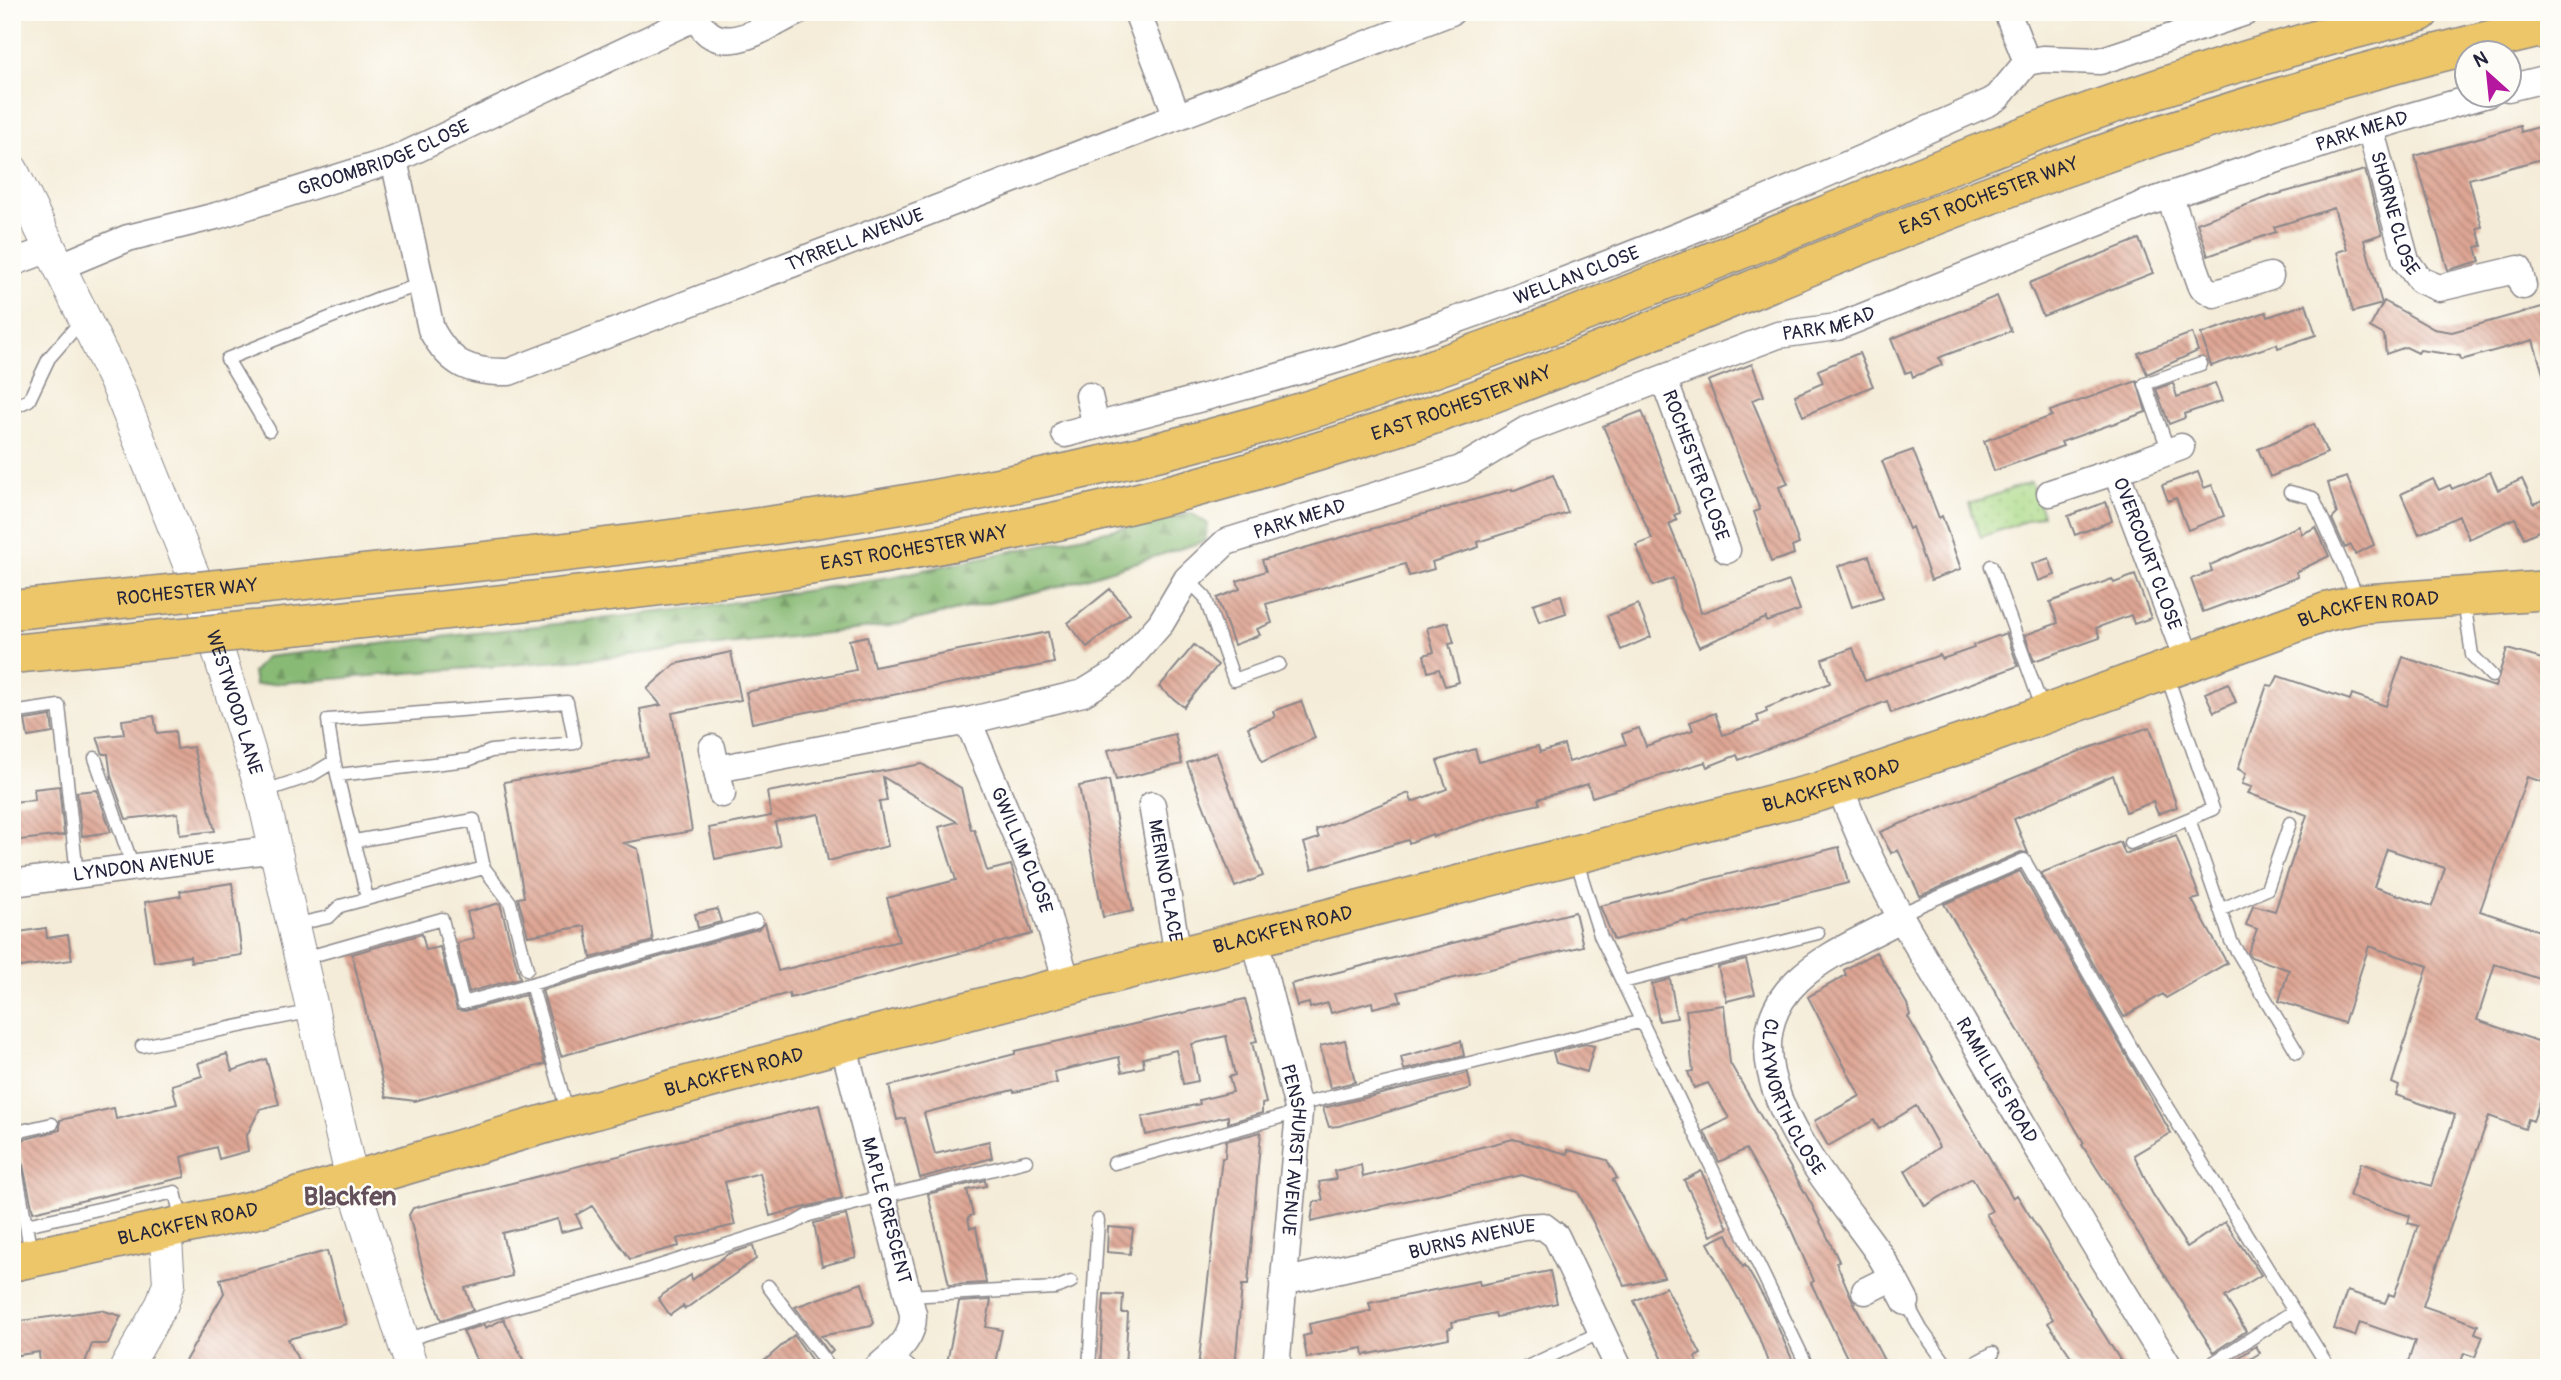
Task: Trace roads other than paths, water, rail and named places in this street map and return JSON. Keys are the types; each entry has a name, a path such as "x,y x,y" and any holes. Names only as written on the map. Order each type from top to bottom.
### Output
{"main road":[{"name":"EAST ROCHESTER WAY","path":"334,577 562,554 830,519 1014,486 1249,427 1485,351 1990,149 2102,108 2231,66 2420,12"},
{"name":"EAST ROCHESTER WAY","path":"12,654 652,588 807,567 936,546 1146,500 1254,471 1464,404 2057,170 2218,116 2380,68 2549,26"},
{"name":"ROCHESTER WAY","path":"27,608 334,577"},
{"name":"BLACKFEN ROAD","path":"24,1248 253,1210 569,1117 843,1042 1840,786 2045,714 2268,631 2360,604 2549,590"}],"street":[{"name":"GROOMBRIDGE CLOSE","path":"12,263 57,257 216,216 394,160 695,15 714,38 725,41 739,39 797,12"},
{"path":"1137,12 1177,116"},
{"name":"TYRRELL AVENUE","path":"394,160 431,329 439,344 457,363 482,373 509,372 1451,12"},
{"path":"2007,12 2027,62 2043,59 2100,61 2246,12"},
{"name":"WELLAN CLOSE","path":"1065,434 1259,384 1435,328 1627,257 1990,102 2027,62"},
{"path":"2522,85 2549,78"},
{"name":"PARK MEAD","path":"1187,579 1226,542 1461,469 1526,430 1778,335 1837,327 2169,195 2370,128 2452,104"},
{"name":"SHORNE CLOSE","path":"2370,128 2406,261 2420,280 2439,288 2519,268"},
{"name":"WESTWOOD LANE","path":"12,170 85,315 190,564 262,792 352,1181 407,1354"},
{"path":"2169,195 2202,287 2214,294 2270,276"},
{"name":"ROCHESTER CLOSE","path":"1664,380 1727,550"},
{"path":"1088,396 1096,426"},
{"path":"2116,471 2175,449"},
{"name":"OVERCOURT CLOSE","path":"2050,493 2116,471 2176,666"},
{"path":"717,770 968,721 1083,693 1119,671 1161,623 1187,579"},
{"name":"GWILLIM CLOSE","path":"968,721 1042,897 1067,983"},
{"name":"RAMILLIES ROAD","path":"1840,786 1869,859 1901,916 2049,1171 2171,1368"},
{"name":"MERINO PLACE","path":"1152,805 1178,955"},
{"name":"LYNDON AVENUE","path":"12,883 275,849"},
{"name":"CLAYWORTH CLOSE","path":"1901,916 1798,980 1778,1006 1769,1032 1767,1048 1773,1086 1780,1104 1831,1191 1877,1249 1906,1302"},
{"name":"PENSHURST AVENUE","path":"1254,935 1299,1109 1276,1368"},
{"name":"MAPLE CRESCENT","path":"843,1042 914,1327 894,1363"},
{"path":"126,1368 162,1304 169,1283 174,1225"},
{"name":"BURNS AVENUE","path":"1283,1282 1524,1227 1543,1226 1556,1236 1619,1368"},
{"path":"1865,1291 1893,1277"}],"lane":[{"path":"269,430 226,359 367,302 421,285"},
{"path":"12,408 29,400 49,358 85,315"},
{"path":"2175,449 2145,384 2201,364"},
{"path":"2290,492 2313,498 2360,604"},
{"path":"1991,566 2045,714"},
{"path":"1187,579 1205,597 1234,680 1279,664"},
{"path":"2463,595 2472,655 2492,676"},
{"path":"2130,843 2213,810 2176,666"},
{"path":"338,775 468,760 491,751 575,743 567,702 328,720 333,762 355,841 366,899"},
{"path":"12,713 59,706 77,875"},
{"path":"95,758 134,867"},
{"path":"262,792 310,776 333,762"},
{"path":"2189,819 2220,910 2242,962 2297,1052"},
{"path":"355,841 474,820 484,868 510,902 527,969"},
{"path":"2220,910 2266,889 2290,823"},
{"path":"1575,856 1600,935 1808,1368"},
{"path":"1901,916 2024,860 2135,1054 2329,1368"},
{"path":"293,925 329,916 340,906 484,868"},
{"path":"301,959 442,919 463,1003 756,921"},
{"path":"1623,982 1818,933"},
{"path":"531,984 569,1117"},
{"path":"142,1046 314,1011"},
{"path":"1114,1163 1299,1109 1643,1021"},
{"path":"12,1133 52,1124"},
{"path":"12,1147 24,1248"},
{"path":"407,1354 509,1308 647,1271 793,1224 809,1215 1026,1161"},
{"path":"1089,1368 1098,1220"},
{"path":"908,1296 1056,1288 1071,1282"},
{"path":"768,1286 830,1368"},
{"path":"1906,1302 1921,1329 1949,1368"},
{"path":"2205,1368 2292,1312"},
{"path":"1525,1368 1601,1332"},
{"path":"1965,1368 1993,1353"}],"district":[{"name":"Blackfen","path":"350,1197"}]}
